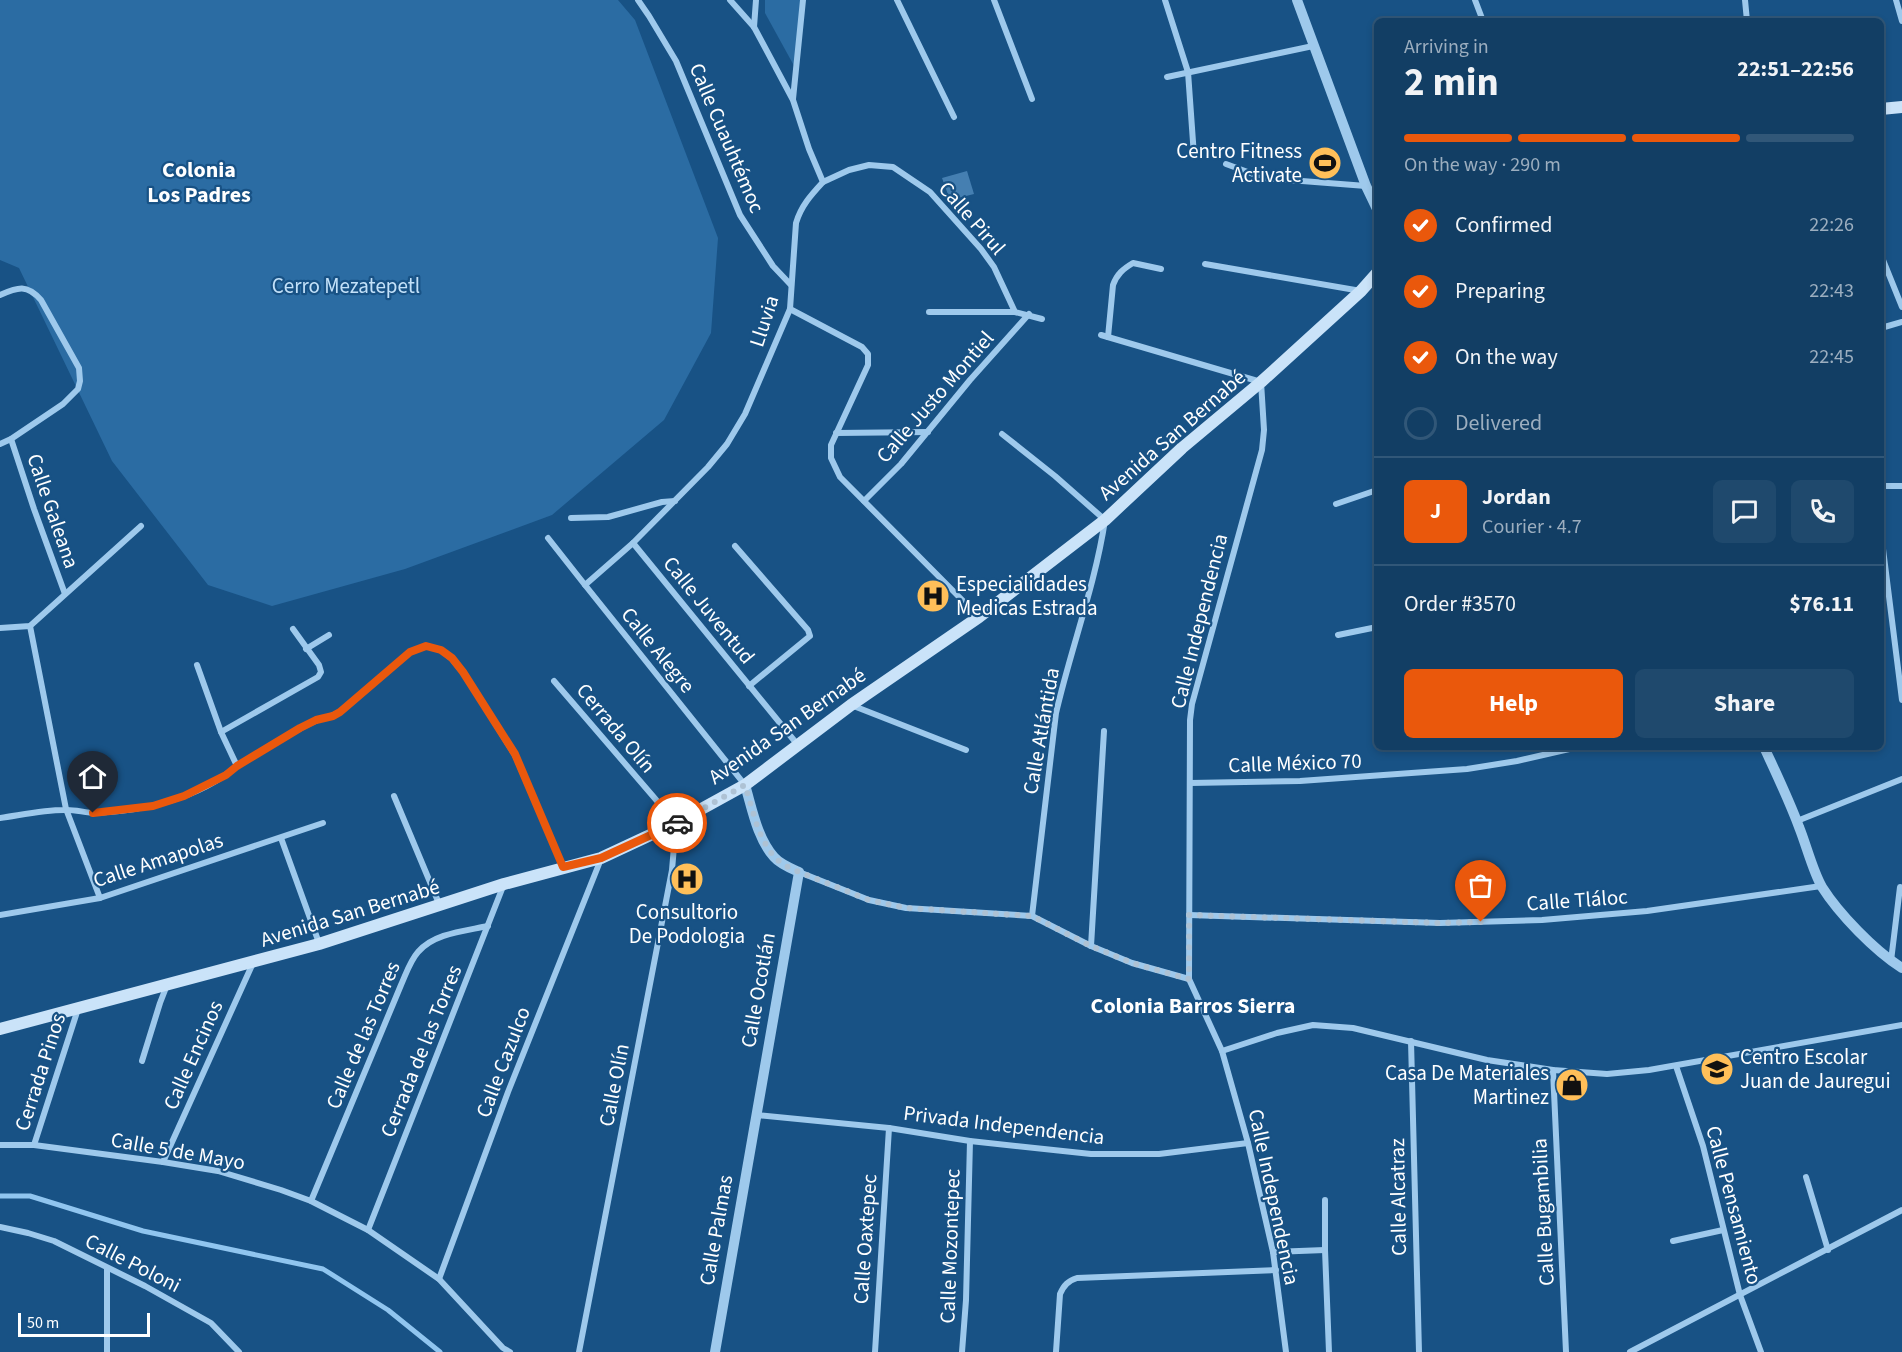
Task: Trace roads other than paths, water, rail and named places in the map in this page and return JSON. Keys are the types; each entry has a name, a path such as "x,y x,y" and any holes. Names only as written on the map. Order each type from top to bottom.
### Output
{"main road":[{"path":"1884,109 1902,107"},
{"name":"Avenida San Bernabé","path":"0,1029 319,944 504,884 601,858 676,823 745,785 851,705 978,617 1105,520 1182,448 1261,382 1361,291 1374,276"}],"street":[{"name":"Calle Cuauhtémoc","path":"638,0 676,61 740,215 774,266 791,285"},
{"path":"730,0 754,27 793,100 809,149 823,182"},
{"path":"754,27 756,0"},
{"path":"793,100 803,0"},
{"path":"897,0 954,117"},
{"path":"994,0 1032,99"},
{"path":"1165,0 1188,72 1194,156"},
{"path":"1297,0 1374,203"},
{"path":"1475,0 1482,18"},
{"path":"1745,0 1747,18"},
{"path":"1896,0 1902,21"},
{"path":"1167,77 1313,46"},
{"path":"1226,164 1264,178 1366,186"},
{"name":"Calle Pirul","path":"823,182 849,170 869,165 893,167 930,192 994,267 1015,312"},
{"name":"Lluvia","path":"676,501 722,449 745,414 789,309 796,223 800,211 823,182"},
{"path":"1884,262 1902,306"},
{"path":"1161,269 1133,263 1121,271 1113,285 1105,336 1261,382"},
{"path":"1205,264 1361,291"},
{"path":"0,295 24,288 35,292 79,368 80,381 78,389 63,404 0,444"},
{"path":"789,309 862,346 868,354 868,365 831,446 831,458 840,477 978,617"},
{"path":"929,312 1015,312 1042,319"},
{"name":"Calle Justo Montiel","path":"864,501 901,464 970,380 1029,314"},
{"path":"1884,327 1902,322"},
{"name":"Calle Independencia","path":"1261,382 1264,430 1262,450 1192,704 1189,737 1189,979 1222,1051 1248,1143 1273,1252 1286,1352"},
{"path":"837,433 928,432"},
{"path":"1002,434 1105,520"},
{"name":"Calle Galeana","path":"11,439 33,510 65,594"},
{"path":"1884,486 1902,486"},
{"path":"1335,504 1374,491"},
{"path":"571,518 608,517 662,502 676,501"},
{"path":"585,585 676,501"},
{"name":"Calle Atlántida","path":"1032,916 1056,713 1096,569 1105,520"},
{"path":"0,628 30,626 141,526"},
{"name":"Calle Alegre","path":"548,538 745,785"},
{"name":"Calle Juventud","path":"633,543 797,744"},
{"path":"735,546 808,630 810,636 749,686"},
{"path":"1884,557 1902,700"},
{"path":"30,626 66,809 100,898"},
{"path":"1338,635 1374,628"},
{"path":"221,732 318,677 321,672 319,665 293,629"},
{"path":"306,649 329,635"},
{"path":"0,818 66,809 93,813 153,806 209,785 300,728 340,712 404,657 417,648 426,646 441,650 452,658 515,754 563,867"},
{"path":"196,665 221,732 237,766"},
{"name":"Cerrada Olín","path":"554,681 676,823"},
{"path":"851,705 966,750"},
{"path":"1091,946 1104,731"},
{"name":"Calle México 70","path":"1190,783 1300,781 1467,769 1565,750"},
{"path":"1765,750 1797,821 1821,886 1845,916 1891,961 1902,968"},
{"path":"1797,821 1902,779"},
{"path":"745,785 758,829 766,845 774,857 799,872 869,900 906,908 1032,916 1091,946 1132,963 1189,979"},
{"path":"394,796 440,906"},
{"name":"Calle Amapolas","path":"0,915 100,898 322,823"},
{"name":"Calle Olín","path":"579,1352 672,870 676,823"},
{"path":"281,837 319,944"},
{"name":"Calle Cazulco","path":"439,1279 508,1092 601,858"},
{"name":"Calle Ocotlán","path":"756,1115 799,872"},
{"name":"Cerrada de las Torres","path":"368,1230 504,884"},
{"name":"Calle Tláloc","path":"1189,915 1440,923 1542,920 1647,911 1821,886"},
{"path":"1891,961 1900,887"},
{"name":"Calle de las Torres","path":"311,1201 401,985 418,952 442,936 488,926"},
{"name":"Calle Encinos","path":"163,1162 253,962"},
{"path":"142,1061 159,1003 167,985"},
{"name":"Cerrada Pinos","path":"34,1145 78,1008"},
{"path":"1222,1051 1277,1032 1312,1025 1353,1028 1488,1060 1553,1070 1607,1074 1676,1066 1902,1025"},
{"name":"Calle Alcatraz","path":"1411,1041 1419,1352"},
{"name":"Calle Pensamiento","path":"1676,1066 1703,1146 1740,1295 1761,1352"},
{"name":"Calle Bugambilia","path":"1553,1070 1566,1352"},
{"name":"Privada Independencia","path":"756,1115 889,1128 970,1141 1091,1154 1160,1154 1248,1143"},
{"name":"Calle Palmas","path":"715,1352 756,1115"},
{"name":"Calle Oaxtepec","path":"875,1352 889,1128"},
{"name":"Calle Mozontepec","path":"962,1352 966,1300 970,1141"},
{"name":"Calle 5 de Mayo","path":"0,1145 34,1145 218,1171 311,1201 368,1230 439,1279 503,1348 510,1352"},
{"path":"1806,1177 1828,1250"},
{"path":"1325,1200 1329,1352"},
{"path":"1630,1352 1902,1210"},
{"name":"Calle Poloni","path":"0,1227 54,1242 145,1286 211,1323 239,1352"},
{"path":"1673,1242 1723,1230"},
{"path":"1273,1252 1325,1250"},
{"path":"107,1268 107,1352"},
{"path":"1056,1352 1060,1294 1069,1281 1077,1278 1276,1270"}],"waterway":[{"path":"0,1196 30,1196 143,1231 323,1269 388,1310 440,1352"}],"place":[{"name":"Centro Fitness Activate","path":"1325,163"},
{"name":"Especialidades Medicas Estrada","path":"933,596"},
{"name":"Consultorio De Podologia","path":"687,879"},
{"name":"Centro Escolar Juan de Jauregui","path":"1717,1069"},
{"name":"Casa De Materiales Martinez","path":"1572,1085"}],"district":[{"name":"Colonia Los Padres","path":"199,182"},
{"name":"Colonia Barros Sierra","path":"1193,1005"}],"park label":[{"name":"Cerro Mezatepetl","path":"346,286"}]}
